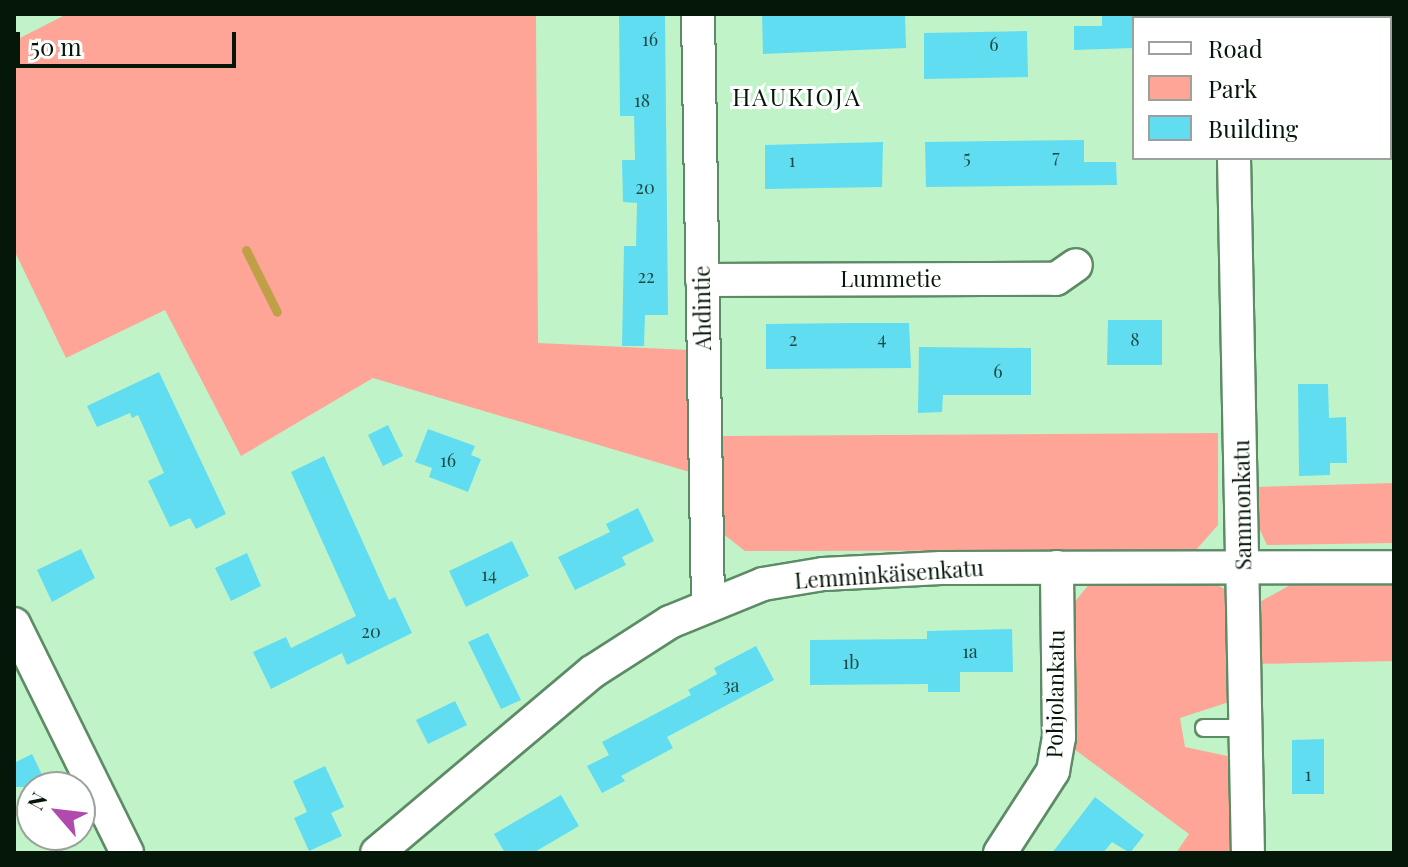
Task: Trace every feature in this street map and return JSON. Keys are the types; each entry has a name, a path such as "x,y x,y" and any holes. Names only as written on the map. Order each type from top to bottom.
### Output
{"street":[{"name":"Ahdintie","path":"698,14 708,603"},
{"name":"Sammonkatu","path":"1234,160 1248,853"},
{"name":"Lummetie","path":"702,280 1056,279 1076,265"},
{"name":"Lemminkäisenkatu","path":"377,853 592,672 708,603 763,584 823,574 1057,567 1394,567"},
{"name":"Pohjolankatu","path":"1000,853 1053,771 1059,738 1057,567"},
{"path":"14,624 127,853"}],"lane":[{"path":"1204,728 1245,728"}],"green space":[{"path":"67,14 536,14 538,343 690,350 693,473 373,378 241,456 165,310 66,358 14,250 14,41"},
{"path":"1218,433 1218,525 1196,550 745,551 722,533 722,436"},
{"path":"1394,483 1394,543 1267,545 1253,515 1252,487"},
{"path":"1207,579 1228,591 1232,701 1180,718 1185,747 1232,757 1235,853 1176,853 1189,834 1074,749 1073,604 1091,582"},
{"path":"1292,584 1394,585 1394,661 1254,664 1256,604"}],"building":[{"path":"619,14 665,14 668,315 645,315 644,346 622,346 624,246 636,246 637,203 623,202 622,160 635,160 634,116 620,116"},
{"path":"762,14 905,14 906,48 763,54"},
{"path":"1102,14 1134,14 1132,48 1074,50 1074,26 1102,26"},
{"path":"1027,31 1028,77 924,79 924,33"},
{"path":"1084,140 1084,162 1116,162 1117,185 926,187 925,142"},
{"path":"883,142 882,187 765,189 765,145"},
{"path":"1108,320 1162,320 1162,365 1107,365"},
{"path":"909,323 911,368 766,369 766,324"},
{"path":"919,347 1031,348 1031,395 943,395 942,412 918,413"},
{"path":"159,372 226,514 196,529 190,518 170,527 148,481 164,473 138,415 132,418 130,413 97,427 87,406"},
{"path":"1298,384 1328,384 1329,418 1346,417 1347,463 1330,463 1330,475 1299,476"},
{"path":"388,425 403,456 383,466 368,435"},
{"path":"428,429 475,446 471,455 481,459 468,492 429,477 432,468 415,462"},
{"path":"324,456 389,600 395,597 412,633 347,665 342,653 271,689 253,652 286,637 291,648 356,616 291,472"},
{"path":"638,508 654,541 622,557 626,565 575,590 558,557 610,532 606,524"},
{"path":"512,541 529,576 466,607 449,571"},
{"path":"81,549 95,578 52,602 37,570"},
{"path":"247,553 261,586 231,601 215,568"},
{"path":"1012,629 1013,672 960,672 960,692 928,692 928,684 810,685 810,640 927,639 927,631"},
{"path":"488,633 521,700 501,709 468,642"},
{"path":"756,646 774,680 667,737 673,748 621,776 625,781 602,793 587,766 609,755 602,742 691,695 688,690 717,674 714,668"},
{"path":"455,701 467,725 428,744 416,720"},
{"path":"1324,739 1324,794 1292,794 1292,740"},
{"path":"32,754 40,771 16,771 14,787 14,763"},
{"path":"325,766 344,807 331,813 342,836 309,851 294,818 307,812 293,781"},
{"path":"561,795 579,826 533,853 505,853 494,834"},
{"path":"1095,797 1144,835 1130,853 1112,842 1103,853 1052,853"}],"waterway":[{"path":"246,250 277,312"}],"district":[{"name":"HAUKIOJA","path":"797,97"}]}
